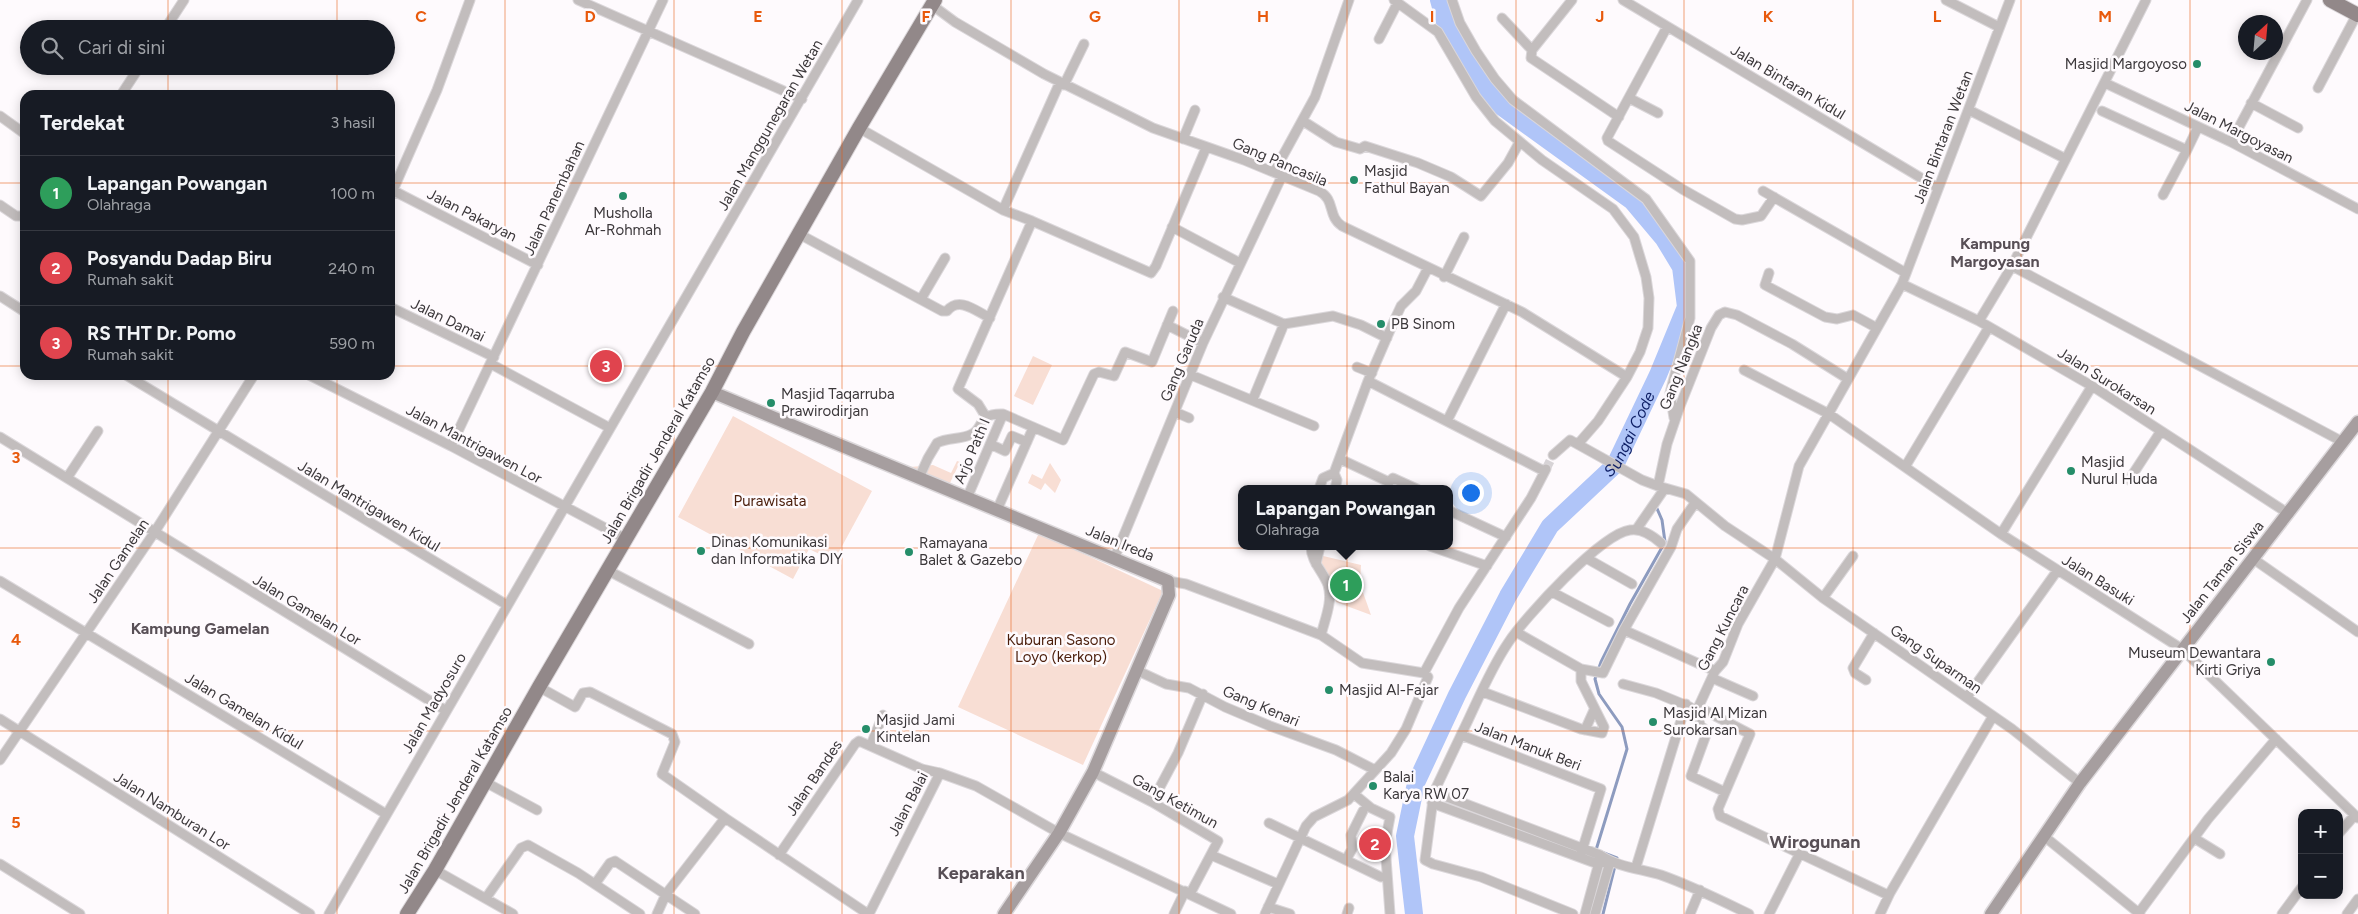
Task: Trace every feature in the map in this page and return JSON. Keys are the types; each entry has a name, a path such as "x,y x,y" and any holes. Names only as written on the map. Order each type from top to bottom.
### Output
{"main road":[{"path":"2330,0 2358,15"},
{"name":"Jalan Brigadir Jenderal Katamso","path":"407,914 435,870 538,687 712,392 743,332 859,128 933,3"}],"street":[{"path":"171,20 184,0"},
{"path":"395,187 437,90 470,0"},
{"path":"578,0 802,99"},
{"name":"Jalan Panembahan","path":"451,446 663,0"},
{"name":"Jalan Manggunegaran Wetan","path":"610,428 858,0"},
{"name":"Gang Garuda","path":"1114,559 1203,342 1321,83 1349,0"},
{"path":"1452,0 1460,23 1476,51 1494,79 1513,100 1646,199 1690,261 1690,318 1681,360 1670,393 1675,420"},
{"path":"1572,0 1532,50 1531,58 1619,117"},
{"name":"Jalan Bintaran Kidul","path":"1623,0 1938,188"},
{"path":"1946,0 1999,27"},
{"name":"Jalan Bintaran Wetan","path":"1829,414 1902,284 2010,0"},
{"path":"1979,321 2012,266 2146,0"},
{"path":"2231,142 2307,0"},
{"path":"1378,39 1396,1 1438,32 1476,97 1495,121 1519,143 1613,209 1634,237 1646,277 1649,310 1645,338 1627,377 1581,446"},
{"name":"Gang Pancasila","path":"933,3 970,31 1062,83 1153,128 1278,174 1326,194 1330,199 1334,219 1339,224 1444,277 1506,304 1627,377"},
{"path":"2318,88 2358,15"},
{"path":"1502,18 1532,50"},
{"path":"1667,27 1607,138 1608,141 1735,219 1751,219 1761,216 1774,197"},
{"path":"1003,210 1062,83 1084,44"},
{"path":"125,90 134,75"},
{"name":"Jalan Margoyasan","path":"2105,83 2231,142 2358,209"},
{"path":"1629,98 1658,113"},
{"path":"2251,103 2298,128"},
{"path":"1183,139 1195,110"},
{"path":"1969,110 2066,159"},
{"path":"2102,110 2187,150"},
{"path":"0,116 20,130"},
{"path":"1303,121 1336,142 1360,149 1365,146 1418,163 1451,178 1480,196 1485,193 1508,163 1519,143"},
{"path":"2163,195 2198,127"},
{"path":"859,128 1003,210 1149,273 1155,269 1206,148"},
{"path":"1763,191 1906,273"},
{"name":"Jalan Pakaryan","path":"395,195 538,264"},
{"path":"0,205 16,216 20,216"},
{"path":"986,418 978,404 958,391 1032,221"},
{"path":"1172,227 1240,263"},
{"path":"799,234 946,312 952,305 958,303 990,318"},
{"path":"1444,277 1464,237"},
{"path":"921,299 945,258"},
{"path":"2012,266 2343,442"},
{"path":"1320,485 1323,478 1334,474 1370,377 1401,306 1414,294 1428,268"},
{"path":"1769,273 1765,285 1817,314 1837,319 1853,315 1877,328"},
{"name":"Jalan Surokarsan","path":"1902,284 1979,321 2092,386 2289,514"},
{"path":"0,296 20,309"},
{"path":"1224,297 1284,324 1333,316 1361,325 1387,338"},
{"path":"1447,421 1506,304"},
{"name":"Jalan Damai","path":"395,310 492,361 610,428"},
{"path":"919,478 937,443 972,434 986,418 1003,414 1063,440 1094,374 1099,372 1114,376 1125,352 1152,362 1173,311"},
{"name":"Gang Nangka","path":"1661,487 1675,420 1711,328 1719,315 1725,312 1737,314 1792,344 1848,379"},
{"path":"1253,399 1284,324"},
{"path":"1167,326 1203,342"},
{"path":"1906,467 1989,327"},
{"path":"1356,367 1447,421 1545,470 1506,537 1459,608 1424,673"},
{"name":"Jalan Basuki","path":"1744,370 1829,414 2001,534 2182,649 2356,816"},
{"path":"1191,375 1253,399 1314,426"},
{"name":"Jalan Mantrigawen Kidul","path":"134,380 506,605"},
{"name":"Jalan Gamelan","path":"0,760 154,533 251,380"},
{"name":"Jalan Mantrigawen Lor","path":"319,380 451,446 626,539"},
{"path":"2001,534 2092,386"},
{"name":"Jalan Ireda","path":"712,392 1168,581"},
{"path":"1175,412 1189,418"},
{"name":"Arjo Path I","path":"966,498 1003,414"},
{"name":"Gang Kuncara","path":"1697,709 1713,675 1722,662 1738,624 1775,558 1799,466 1829,414"},
{"name":"Jalan Taman Siswa","path":"1991,914 2080,783 2358,422"},
{"name":"Jalan Madyosuro","path":"329,914 445,710 610,428"},
{"path":"997,510 1033,428"},
{"path":"2129,480 2161,430"},
{"path":"67,478 98,431"},
{"path":"990,444 1005,451 1012,436 1027,442"},
{"name":"Jalan Gamelan Lor","path":"0,437 445,710"},
{"path":"1516,632 1582,669 1603,673 1624,630 1671,547 1677,529 1695,503 1686,494 1642,480 1581,446 1568,441 1553,455"},
{"path":"1340,459 1389,482 1393,478 1408,485"},
{"path":"1334,474 1337,480 1336,485"},
{"path":"1636,530 1661,487"},
{"name":"Gang Suparman","path":"1695,503 1775,558 1823,598 1968,697 2080,783"},
{"path":"1453,512 1506,537"},
{"path":"1461,735 1495,666 1516,632 1586,558 1601,544 1622,532 1636,530 1654,537 1661,543"},
{"path":"1312,550 1316,565 1325,579 1329,593 1321,635"},
{"path":"1316,565 1319,550"},
{"path":"1441,550 1487,566"},
{"path":"1823,598 1853,556"},
{"path":"1586,558 1632,584"},
{"path":"2252,558 2358,632"},
{"path":"608,570 749,644"},
{"path":"1968,697 2057,571"},
{"name":"Jalan Gamelan Kidul","path":"0,581 386,814"},
{"path":"1004,914 1059,833 1093,772 1169,595 1168,581 1186,584 1321,635 1368,665 1424,673"},
{"path":"1552,592 1609,622"},
{"path":"1624,630 1753,696"},
{"path":"1866,680 1855,673 1853,668 1874,633"},
{"path":"1483,692 1585,730 1601,734 1604,726 1594,710 1581,681 1582,669"},
{"name":"Gang Kenari","path":"1136,670 1166,684 1190,688 1270,726 1336,750 1375,770"},
{"path":"1290,914 1266,911 1306,826 1314,817 1340,804 1354,794 1391,753 1406,729 1428,680 1424,673"},
{"path":"1623,684 1656,692 1750,734 1718,809 1720,816 1799,855 1888,895"},
{"path":"538,687 575,707 584,693 590,692 672,734 675,742 662,774 868,914"},
{"path":"1152,802 1178,753 1203,694"},
{"path":"1636,868 1686,704"},
{"path":"1697,709 1700,725 1707,732 1690,774 1725,792"},
{"path":"1585,730 1594,710"},
{"path":"883,715 871,745 922,769 940,773"},
{"path":"1880,914 1888,895 1992,716"},
{"name":"Jalan Namburan Lor","path":"0,719 310,914"},
{"name":"Jalan Manuk Beri","path":"1574,914 1481,877 1428,862 1425,857 1434,792 1461,735 1601,790 1581,853"},
{"path":"2045,837 2139,914 2194,838 2276,739"},
{"name":"Jalan Bandes","path":"779,855 855,744 859,741 871,745"},
{"name":"Gang Ketimun","path":"1093,772 1152,802 1216,840 1218,843 1211,855"},
{"name":"Jalan Balai","path":"868,914 940,773 976,786 1059,833 1231,914"},
{"path":"485,782 537,810"},
{"path":"1434,792 1532,839 1600,860 1636,868 1700,890 1729,910 1749,914"},
{"path":"1354,794 1371,808 1390,817 1386,844 1390,914"},
{"path":"1432,802 1535,830 1581,853"},
{"path":"1346,860 1352,849 1351,835 1363,811"},
{"path":"2343,830 2356,816"},
{"path":"657,914 666,894 725,818"},
{"path":"1269,823 1381,877"},
{"path":"1532,839 1535,830"},
{"path":"2194,838 2220,854"},
{"path":"486,898 521,848 528,845 595,884 640,914"},
{"path":"1174,914 1211,855 1278,884"},
{"path":"1769,914 1799,855"},
{"path":"1585,914 1600,860"},
{"path":"595,884 610,863 616,861 695,914"},
{"path":"1596,914 1609,861"},
{"path":"0,864 80,914"},
{"path":"435,870 513,914"},
{"path":"1690,914 1700,890"},
{"path":"2282,914 2298,892"},
{"path":"2347,914 2358,899"}],"green space":[{"path":"1033,356 1052,365 1033,405 1014,396"},
{"name":"Purawisata","path":"733,416 872,491 834,561 809,549 793,579 678,517"},
{"path":"957,461 960,462 950,483 910,467 933,465 951,473"},
{"path":"1050,463 1061,480 1055,493 1045,483 1041,490 1028,483 1032,474 1042,479"},
{"name":"Kuburan Sasono Loyo (kerkop)","path":"1039,533 1163,591 1083,765 958,707"},
{"path":"1319,555 1361,565 1360,584 1371,615 1336,602"}],"waterway":[{"name":"Sungai Code","path":"1414,914 1405,836 1416,783 1457,695 1508,596 1550,526 1615,465 1658,375 1686,307 1681,267 1664,239 1632,201 1502,107 1477,77 1459,48 1445,22 1439,0"},
{"path":"1596,850 1627,749 1622,727 1599,694 1595,679 1601,662 1630,604 1665,542 1662,520 1655,504"},
{"path":"1604,853 1617,858"},
{"path":"1603,914 1615,866"}],"tunnel":[{"path":"1546,469 1553,455"}],"place":[{"name":"Masjid Margoyoso","path":"2197,64"},
{"name":"Masjid Fathul Bayan","path":"1354,180"},
{"name":"Musholla Ar-Rohmah","path":"623,196"},
{"name":"PB Sinom","path":"1381,324"},
{"name":"RS THT Dr. Pomo","path":"606,366"},
{"name":"Masjid Taqarruba Prawirodirjan","path":"771,403"},
{"name":"Masjid Nurul Huda","path":"2071,471"},
{"name":"Dinas Komunikasi dan Informatika DIY","path":"701,551"},
{"name":"Ramayana Balet & Gazebo","path":"909,552"},
{"name":"Lapangan Powangan","path":"1346,585"},
{"name":"Museum Dewantara Kirti Griya","path":"2271,662"},
{"name":"Masjid Al-Fajar","path":"1329,690"},
{"name":"Masjid Al Mizan Surokarsan","path":"1653,722"},
{"name":"Masjid Jami Kintelan","path":"866,729"},
{"name":"Balai Karya RW 07","path":"1373,786"},
{"name":"Posyandu Dadap Biru","path":"1375,844"}],"district":[{"name":"Kampung Margoyasan","path":"1995,252"},
{"name":"Kampung Gamelan","path":"200,628"},
{"name":"Wirogunan","path":"1815,842"},
{"name":"Keparakan","path":"981,873"}]}
